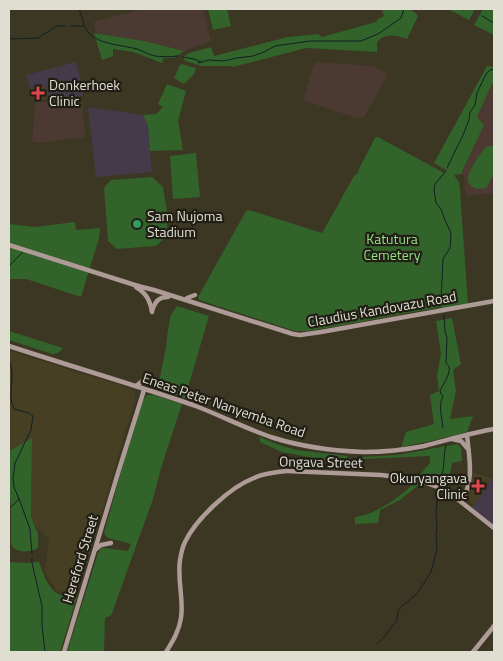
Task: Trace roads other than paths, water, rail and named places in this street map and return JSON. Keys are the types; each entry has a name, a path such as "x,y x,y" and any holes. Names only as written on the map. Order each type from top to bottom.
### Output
{"street":[{"name":"Claudius Kandovazu Road","path":"9,245 200,307 218,310"},
{"path":"130,283 148,297 152,312 154,304 159,299 168,297"},
{"name":"Claudius Kandovazu Road","path":"138,286 183,298 272,328 300,335 494,301"},
{"path":"183,298 195,295 196,301 201,304"},
{"name":"Eneas Peter Nanyemba Road","path":"9,346 195,406 274,438 323,449 366,452 419,447 494,429"},
{"path":"136,386 145,380"},
{"name":"Hereford Street","path":"64,652 118,472 125,442 144,390"},
{"path":"468,450 470,439 473,435 480,432"},
{"path":"461,502 470,478 467,435"},
{"path":"449,439 461,441 468,450"},
{"name":"Ongava Street","path":"166,652 176,636 181,617 179,572 181,553 185,542 205,514 228,493 249,480 287,470 415,479 446,490 494,528"},
{"path":"93,555 98,547 111,543 106,541 100,533"},
{"path":"473,652 494,626"}],"waterway":[{"path":"79,9 86,30 97,39 137,49 150,55 178,56"},
{"path":"198,63 209,60 223,61 253,56 275,46 310,41 361,41 378,34 401,18 404,9"},
{"path":"482,16 494,23"},
{"path":"9,39 38,38 57,26 65,26"},
{"path":"70,26 83,26"},
{"path":"183,57 201,62"},
{"path":"447,168 463,135 470,112 475,105 477,93 486,74 494,69"},
{"path":"441,302 443,259 450,248 451,233 441,209 436,203 434,190 435,184 446,171"},
{"path":"9,266 23,252"},
{"path":"443,428 441,407 443,396 440,390 449,372 449,367 446,363 447,337 444,315"},
{"path":"9,360 12,372 11,397 14,409 33,416 31,430 15,463 13,478 14,487 30,529 32,554"},
{"path":"441,479 446,445"},
{"path":"377,644 397,620 398,611 417,594 431,572 437,549 436,512 438,490"},
{"path":"9,508 19,499"},
{"path":"32,558 42,606 45,652"}],"place":[{"name":"Donkerhoek Clinic","path":"38,93"},
{"name":"Sam Nujoma Stadium","path":"137,224"},
{"name":"Okuryangava Clinic","path":"478,486"}],"park label":[{"name":"Katutura Cemetery","path":"392,248"}]}
